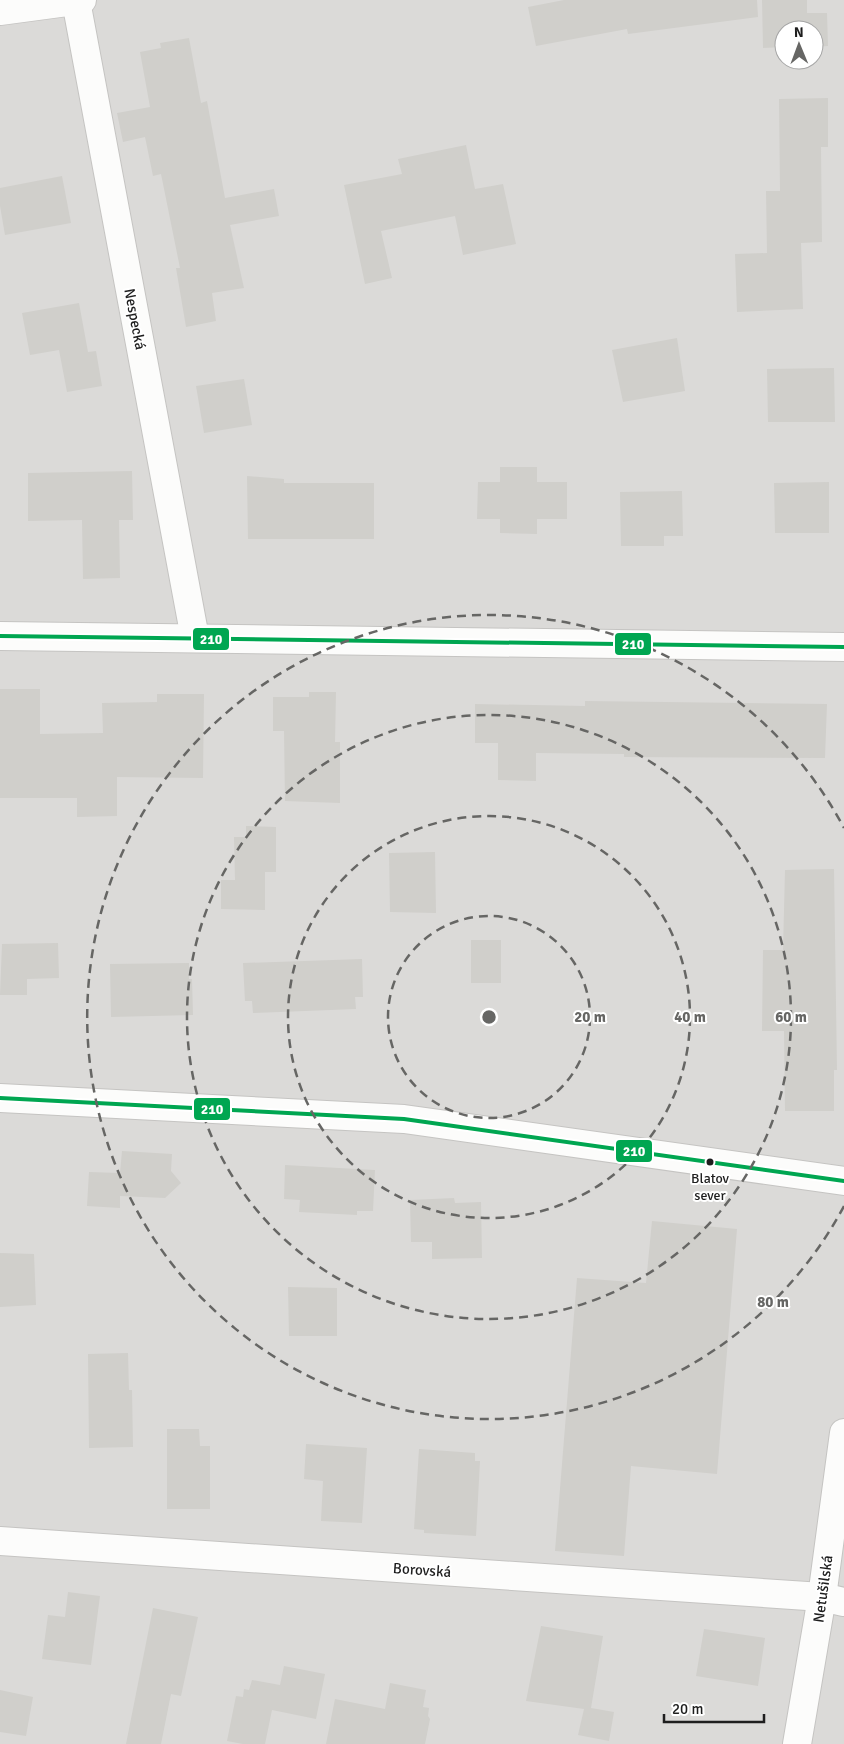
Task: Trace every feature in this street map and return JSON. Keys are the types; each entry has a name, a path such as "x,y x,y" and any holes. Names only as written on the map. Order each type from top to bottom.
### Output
{"street":[{"path":"0,11 79,0"},
{"name":"Nespecká","path":"79,0 195,638"},
{"path":"0,636 844,647"},
{"path":"0,1098 404,1119 844,1181"},
{"name":"Netušilská","path":"797,1744 833,1600 844,1433"},
{"name":"Borovská","path":"0,1541 833,1600"}],"shaded area":[{"path":"0,0 844,0 844,1744 0,1744"}],"building":[{"path":"564,0 757,0 758,17 628,34 627,29 536,46 528,7"},
{"path":"762,0 807,0 807,13 827,13 828,46 824,46 824,20 774,20 774,47 763,48"},
{"path":"189,38 201,103 207,101 225,198 274,189 279,216 230,225 244,288 212,293 216,321 186,327 176,268 180,268 161,174 153,176 145,137 123,142 117,113 150,107 140,52 161,48 160,43"},
{"path":"828,98 828,147 821,147 822,242 801,243 803,309 737,312 735,254 767,253 766,191 780,191 779,99"},
{"path":"466,145 475,189 503,184 516,244 463,255 455,216 381,231 392,278 365,284 344,185 402,174 398,159"},
{"path":"62,176 71,223 5,235 0,206 0,188"},
{"path":"79,303 88,352 96,351 102,386 67,392 59,350 30,355 22,313"},
{"path":"677,338 685,391 623,402 612,350"},
{"path":"834,368 835,422 768,422 767,369"},
{"path":"244,379 252,425 204,433 196,386"},
{"path":"500,467 537,467 537,482 567,482 567,519 537,519 537,534 500,533 500,519 477,519 478,482 500,482"},
{"path":"132,471 133,520 119,520 120,578 83,579 82,520 28,521 28,473"},
{"path":"247,476 284,479 284,483 374,483 374,539 248,539"},
{"path":"829,482 829,533 775,533 774,483"},
{"path":"682,491 683,536 664,536 664,546 621,546 620,492"},
{"path":"0,689 40,689 40,734 103,733 102,703 157,702 157,694 204,694 203,778 117,777 117,816 77,817 77,798 0,798"},
{"path":"309,692 336,692 335,742 340,742 340,803 285,801 284,731 273,731 273,697 309,697"},
{"path":"585,701 827,704 825,758 624,757 624,754 536,753 536,781 498,780 498,743 475,743 475,704 585,706"},
{"path":"246,826 276,827 276,872 265,872 265,910 221,909 221,880 235,880 234,837 246,837"},
{"path":"435,852 436,913 390,912 389,853"},
{"path":"834,869 837,1070 834,1070 834,1111 785,1111 784,1031 762,1031 763,950 783,950 785,870"},
{"path":"471,940 501,940 501,983 471,983"},
{"path":"58,943 59,978 27,979 27,995 0,995 2,944"},
{"path":"362,959 363,997 355,997 356,1009 253,1013 252,1001 245,1001 243,963"},
{"path":"189,963 189,979 192,979 193,1015 111,1017 110,964"},
{"path":"122,1151 172,1154 171,1171 181,1183 165,1198 120,1196 120,1208 87,1206 89,1172 120,1173"},
{"path":"285,1165 375,1170 373,1211 357,1211 357,1215 299,1212 300,1200 284,1199"},
{"path":"454,1198 455,1203 481,1202 482,1258 432,1259 432,1242 411,1242 410,1200"},
{"path":"652,1221 737,1229 717,1474 631,1466 624,1556 555,1551 577,1278 646,1283"},
{"path":"0,1253 34,1254 36,1305 0,1307"},
{"path":"288,1287 337,1288 337,1336 289,1336"},
{"path":"128,1353 129,1390 132,1390 133,1447 89,1448 88,1354"},
{"path":"167,1429 199,1429 200,1446 210,1446 210,1509 167,1509"},
{"path":"306,1444 367,1448 362,1523 321,1521 323,1481 304,1479"},
{"path":"419,1449 475,1453 475,1461 480,1461 476,1536 424,1533 424,1530 414,1529"},
{"path":"68,1592 100,1596 91,1665 42,1659 48,1615 65,1617"},
{"path":"153,1608 198,1617 181,1696 171,1694 161,1744 126,1744"},
{"path":"541,1626 603,1636 591,1708 614,1712 609,1741 578,1735 584,1709 526,1701"},
{"path":"704,1629 765,1638 758,1686 696,1676"},
{"path":"284,1666 325,1674 316,1719 272,1710 265,1744 243,1744 227,1741 236,1696 243,1697 244,1689 249,1690 252,1680 280,1685"},
{"path":"390,1683 426,1690 423,1707 429,1708 428,1716 430,1719 425,1744 326,1744 335,1699 385,1709"},
{"path":"0,1690 33,1697 26,1736 0,1732"}],"transit line":[{"name":"210","path":"0,636 844,647"},
{"name":"210","path":"0,1098 404,1119 844,1181"}],"place":[{"name":"Blatov sever","path":"710,1162"}]}
